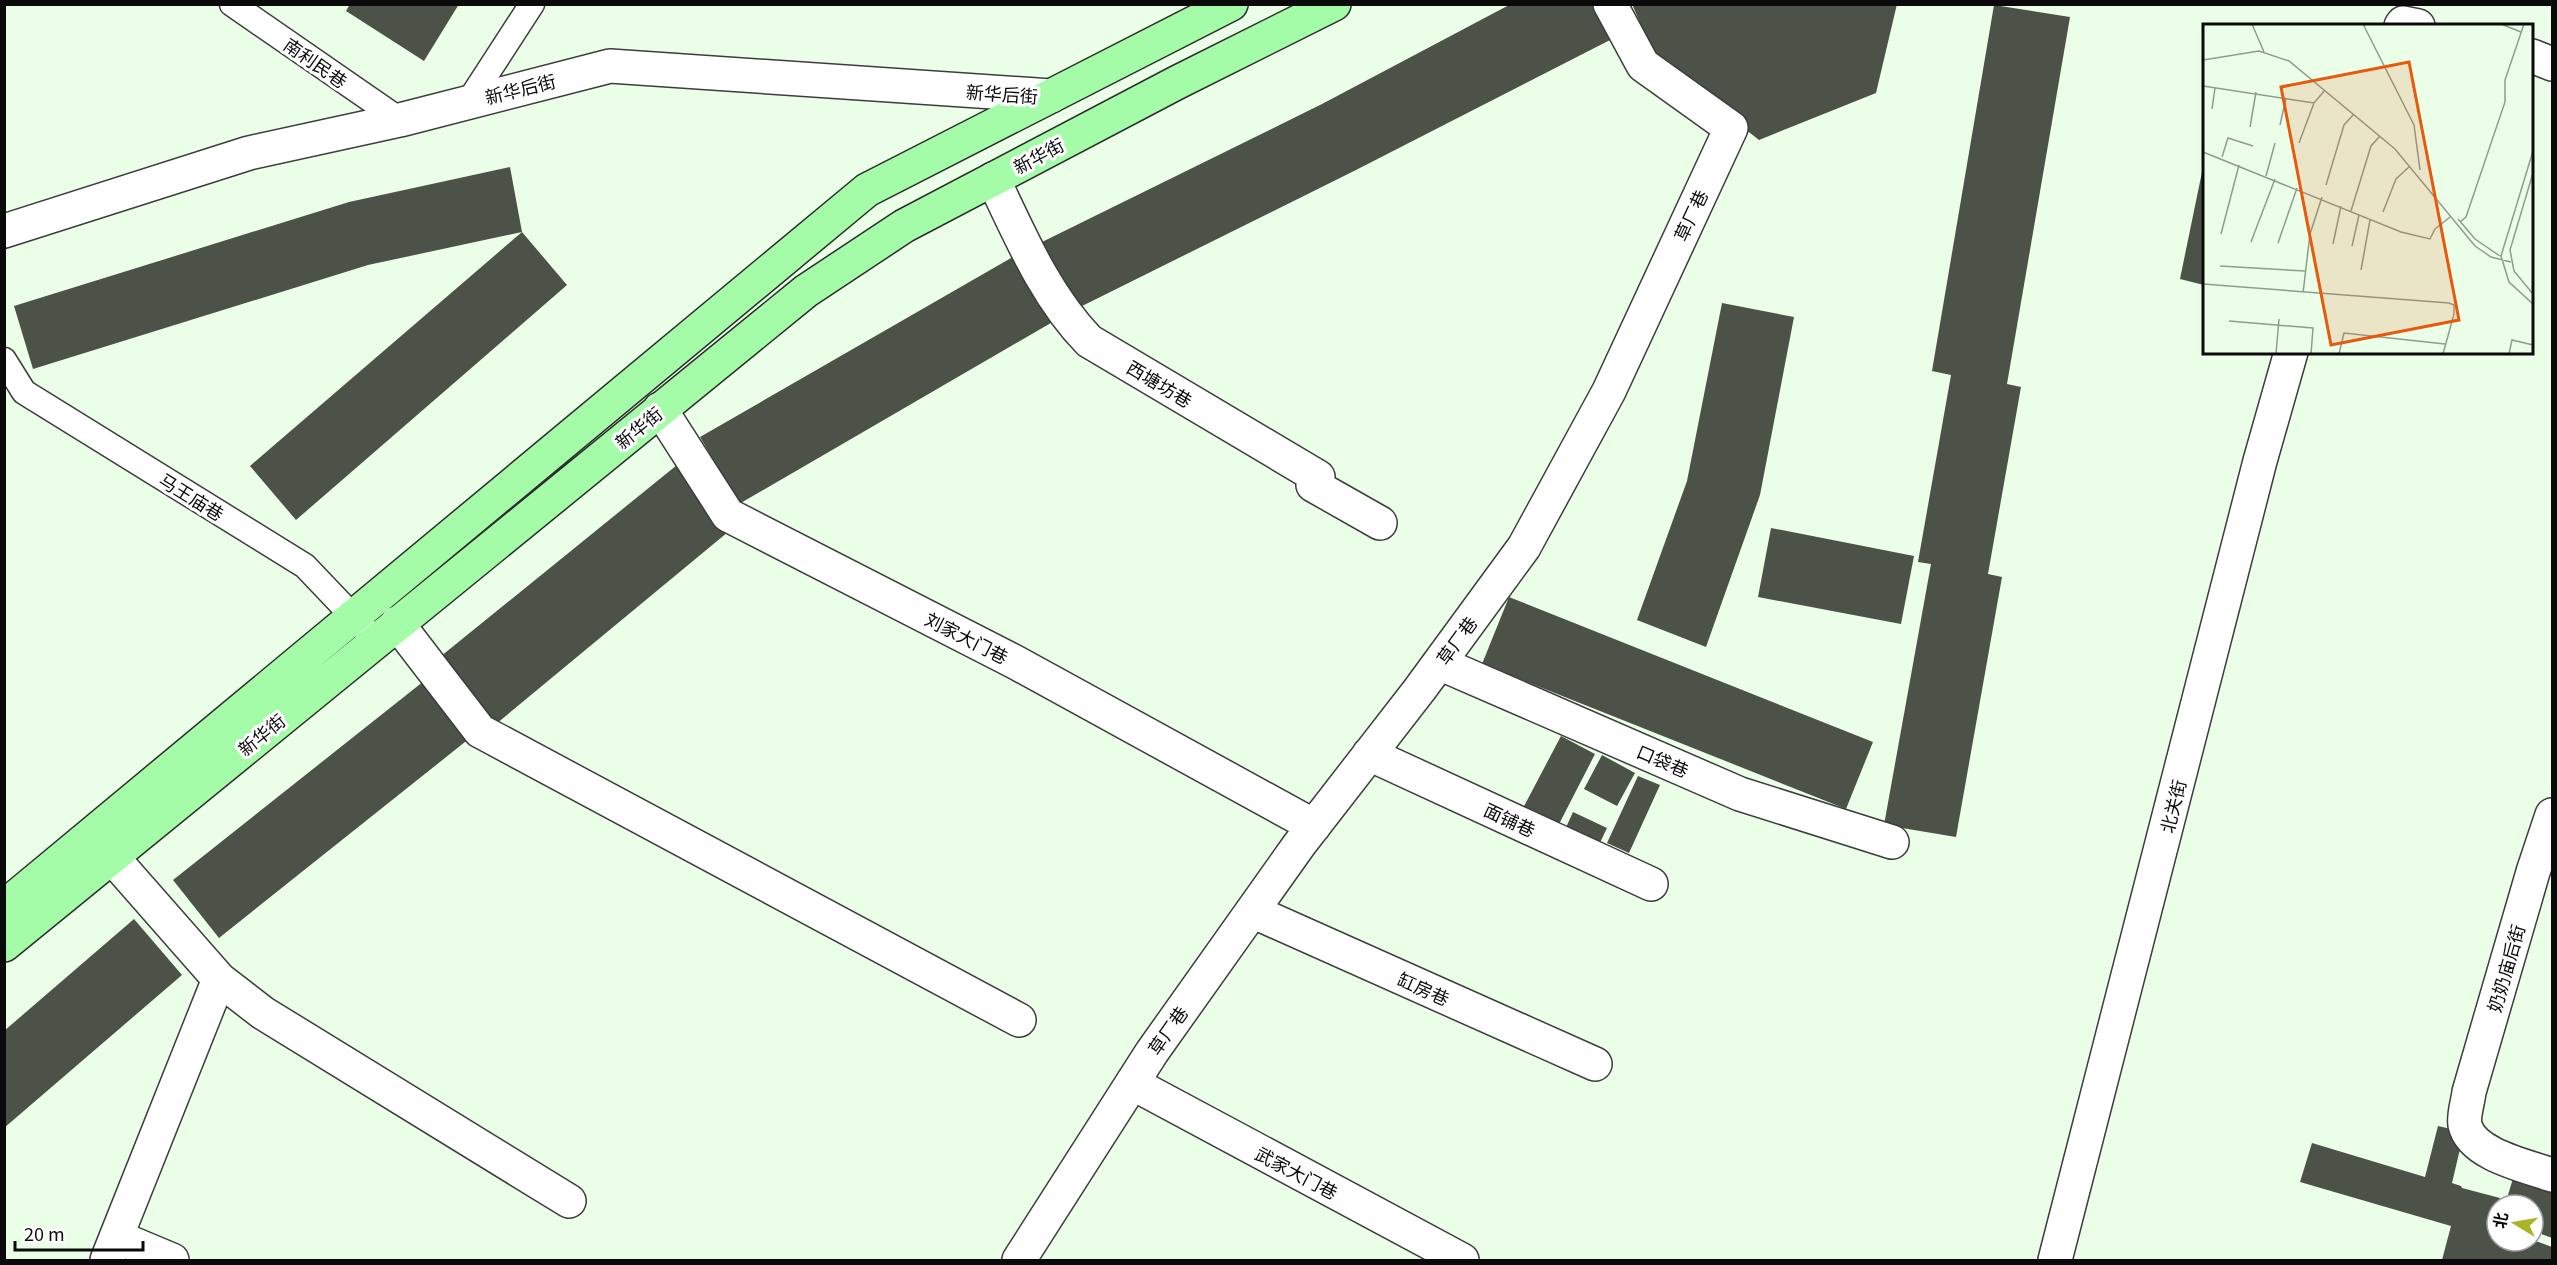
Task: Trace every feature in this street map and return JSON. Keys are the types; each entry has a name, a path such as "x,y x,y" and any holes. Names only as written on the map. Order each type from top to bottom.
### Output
{"main road":[{"name":"新华街","path":"4,907 867,190 1231,4"},
{"name":"新华街","path":"4,945 111,855 806,291 904,226 1178,82 1334,4"}],"street":[{"name":"草厂巷","path":"1019,1260 1132,1083 1252,911 1314,825 1439,663 1524,547 1609,392 1731,128 1643,65 1610,4"},
{"path":"2533,56 2553,64"},
{"name":"新华后街","path":"4,231 249,153 400,120 469,100 610,66 1051,96"},
{"name":"西塘坊巷","path":"993,179 1020,235 1063,312 1089,341 1318,477 1313,485 1380,523"},
{"name":"北关街","path":"2055,1260 2260,461 2290,354"},
{"name":"刘家大门巷","path":"660,409 729,515 1015,662 1314,825"},
{"path":"386,632 480,730 1019,1020"},
{"name":"口袋巷","path":"1439,663 1740,794 1892,842"},
{"name":"面铺巷","path":"1369,754 1651,884"},
{"name":"奶奶庙后街","path":"2553,815 2533,872 2479,1059 2464,1122 2468,1132 2487,1153 2553,1175"},
{"path":"111,855 219,980 263,1013 569,1201"},
{"name":"缸房巷","path":"1252,911 1595,1064"},
{"path":"172,1260 112,1249 219,980"},
{"name":"武家大门巷","path":"1132,1083 1462,1260"}],"lane":[{"name":"南利民巷","path":"232,4 400,120"},
{"path":"469,100 532,4"},
{"name":"马王庙巷","path":"4,360 24,392 305,566 354,615 386,632"}],"building":[{"path":"350,4 459,4 424,61 346,11"},
{"path":"1511,4 1597,4 1614,38 1354,171 1074,310 1042,242 1322,104"},
{"path":"1632,4 1897,4 1876,93 1759,140 1655,58"},
{"path":"1994,5 2070,17 2007,384 2021,387 1988,574 2002,577 1956,837 1884,825 1931,564 1918,562 1951,375 1932,371"},
{"path":"510,167 522,232 368,265 33,369 14,306 349,202"},
{"path":"2203,167 2203,285 2180,279"},
{"path":"522,232 567,285 296,520 250,466"},
{"path":"1018,254 1056,320 739,504 700,437"},
{"path":"1722,303 1794,317 1760,495 1706,647 1637,620 1687,481"},
{"path":"677,465 728,532 490,729 435,661"},
{"path":"1771,528 1914,556 1901,624 1758,597"},
{"path":"1509,597 1873,742 1846,809 1482,664"},
{"path":"424,681 470,738 219,938 173,880"},
{"path":"1561,736 1595,754 1557,828 1522,810"},
{"path":"1602,755 1635,773 1617,806 1584,789"},
{"path":"1638,776 1660,785 1629,853 1607,843"},
{"path":"1573,812 1607,828 1596,851 1563,834"},
{"path":"134,919 182,975 4,1128 4,1031"},
{"path":"2438,1126 2464,1132 2452,1183 2485,1194 2485,1253 2545,1253 2545,1244 2552,1247 2552,1260 2442,1260 2451,1226 2300,1182 2312,1143 2425,1177"},
{"path":"2514,1175 2552,1189 2552,1238 2545,1235 2545,1193 2509,1193"}]}
